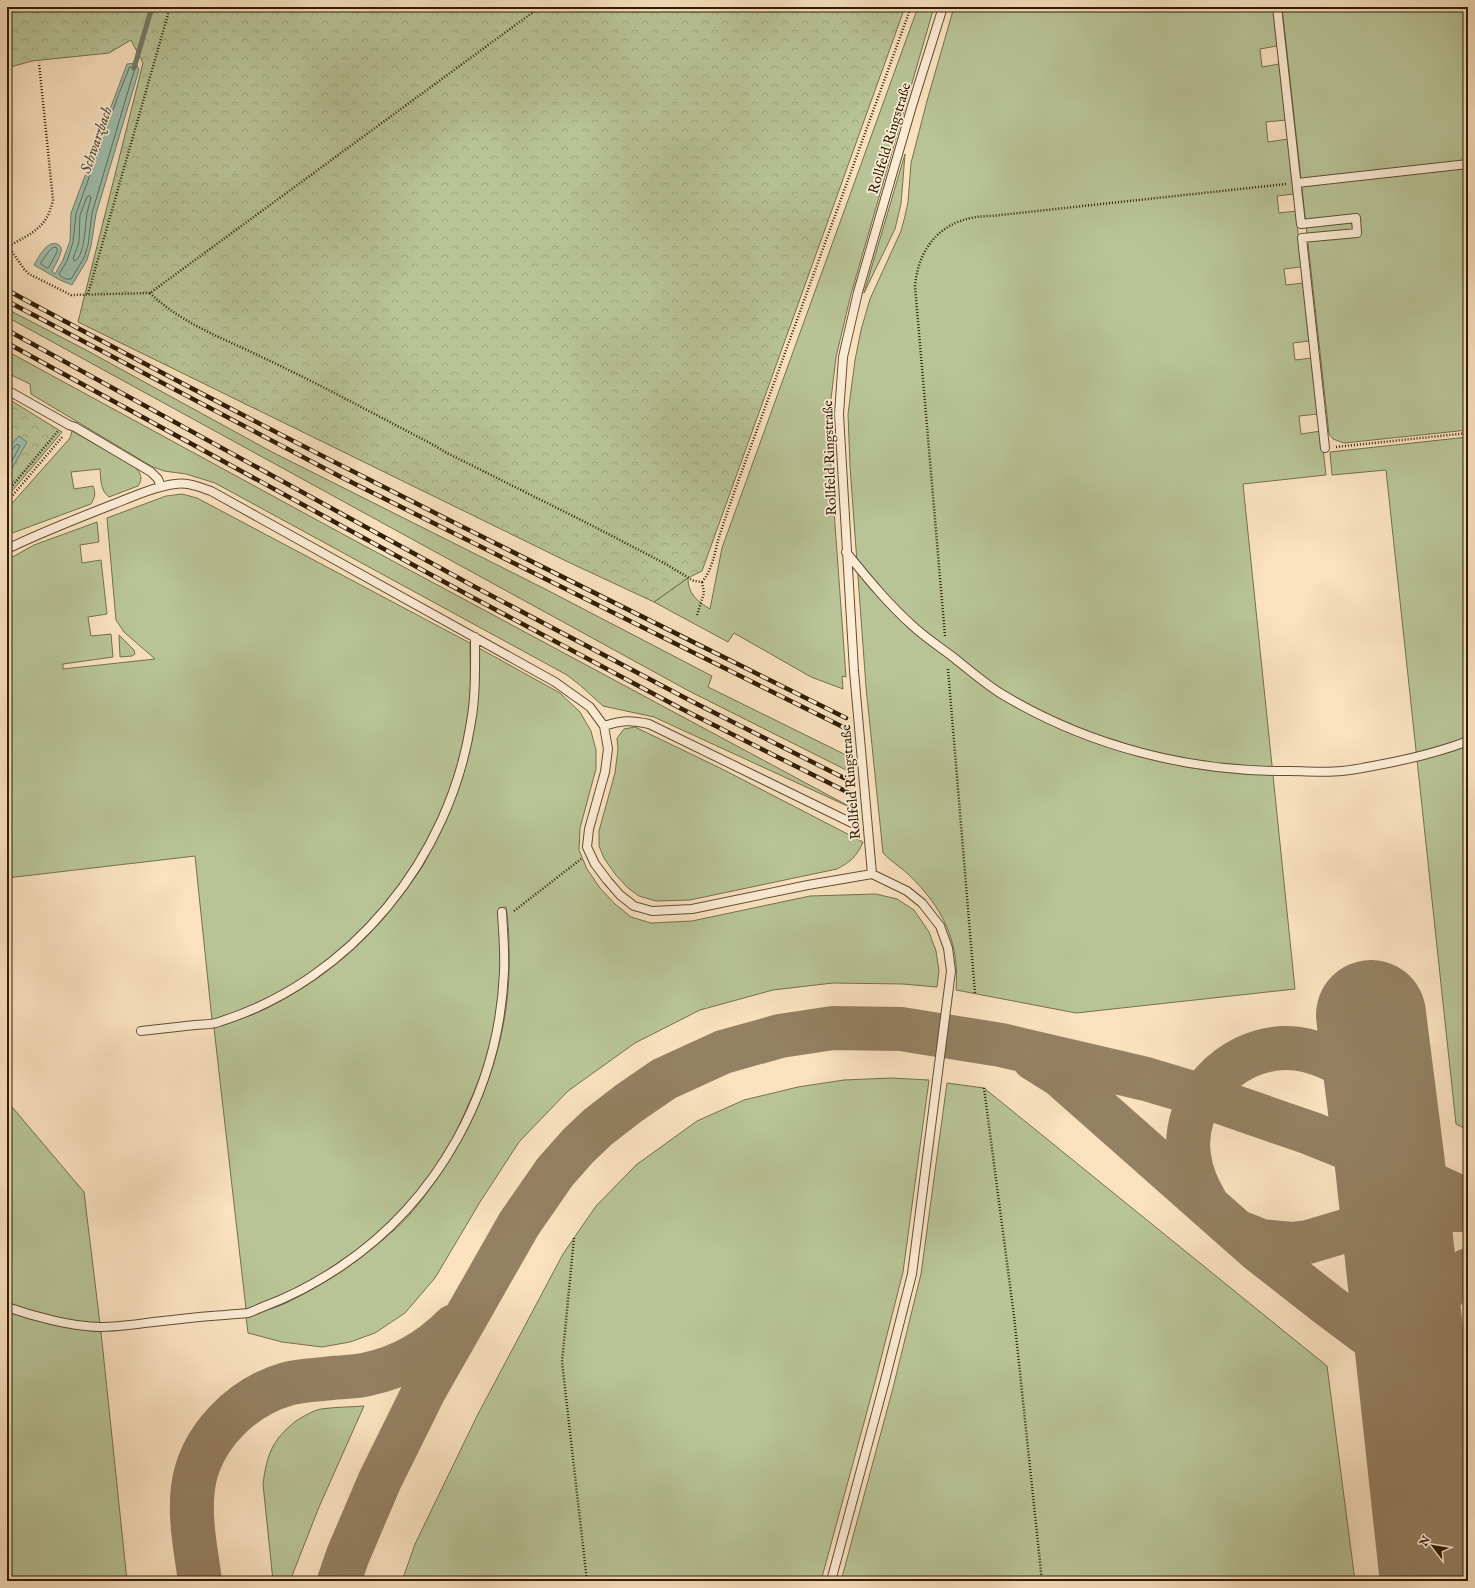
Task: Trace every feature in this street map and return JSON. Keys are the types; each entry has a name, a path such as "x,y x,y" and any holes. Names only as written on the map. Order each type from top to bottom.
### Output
{"lane":[{"name":"Rollfeld Ringstraße","path":"872,874 854,671 846,552 839,414 843,357 858,292 912,106 943,7"},
{"path":"1277,7 1301,224 1356,218 1357,233 1302,238 1325,448"},
{"path":"1297,183 1468,164"},
{"path":"7,390 65,423 76,427 151,472 158,479 161,487"},
{"path":"7,549 35,535 161,487 177,484 191,485 211,491 555,682 590,707 604,726 608,749 605,772 589,829 587,847 595,864 620,894 634,906 652,911 692,909 808,885 872,874 907,891 922,903 940,926 948,948 951,971 912,1274 831,1581"},
{"path":"846,552 889,602 914,628 999,692 1030,710 1062,725 1096,739 1130,750 1201,766 1237,770 1273,772 1342,771 1417,758 1468,741"},
{"path":"141,1030 218,1023 274,999 326,966 371,925 391,902 410,878 431,841 449,803 458,776 471,722 474,694 474,637"},
{"path":"604,726 617,721 631,720 649,724 852,823"},
{"path":"7,1307 42,1318 99,1327 247,1313 304,1289 355,1257 401,1216 421,1194 455,1144 469,1117 490,1061 502,1002 504,972 502,912"}],"path":[{"path":"88,294 170,7"},
{"path":"39,63 53,200 50,214 41,226 8,245 29,274 71,295 150,293 540,7"},
{"path":"702,582 707,576 712,565 721,531 735,490 911,7"},
{"path":"975,993 915,286 919,263 930,243 947,227 973,217 1297,183"},
{"path":"150,293 162,304 197,326 268,360 449,454 589,524 664,563 694,581 702,582"},
{"path":"7,492 50,443 65,423"},
{"path":"7,502 62,439 65,423"},
{"path":"1325,448 1468,433"},
{"path":"697,616 704,593 702,582"},
{"path":"502,920 589,853"},
{"path":"984,1088 1014,1316 1042,1581"},
{"path":"574,1238 562,1362 587,1581"}],"green space":[{"path":"7,7 905,7 702,571 688,578 654,602 566,561 78,322 143,63 131,40 109,53 32,61 7,68"},
{"path":"918,7 934,7 851,294 836,357 829,416 831,469 846,677 842,676 843,689 811,677 734,633 728,642 654,602 688,578 688,584 694,596 710,609 722,548"},
{"path":"954,7 1273,7 1277,46 1260,49 1262,67 1279,64 1286,120 1266,122 1268,142 1288,139 1294,194 1277,196 1279,213 1296,211 1301,267 1284,269 1286,285 1303,283 1309,341 1293,343 1295,360 1312,358 1318,414 1299,416 1301,434 1321,431 1326,475 1243,484 1295,989 1076,1013 956,990 957,973 952,941 940,913 921,887 883,853 866,687 850,466 848,414 855,360 861,330 870,299 901,231 908,202 911,163"},
{"path":"1282,7 1468,7 1468,430 1344,443 1333,439 1329,434"},
{"path":"905,154 901,204 895,229 864,293"},
{"path":"7,309 86,350 272,452 547,590 712,676 708,687 850,757 852,773 689,691 7,317"},
{"path":"7,351 350,538 856,810 654,717 603,706 567,675 215,483 186,474 164,471 151,466 31,394 30,384 7,373"},
{"path":"7,398 62,432 7,497"},
{"path":"72,431 134,466 140,475 140,483 138,486 109,497 102,488 100,469 71,472 74,489 93,486 95,495 91,504 7,535 7,509 70,438"},
{"path":"1468,437 1468,1130 1456,1124 1386,470 1332,475 1330,452"},
{"path":"182,494 197,498 470,643 470,700 462,755 444,809 432,835 403,883 384,908 351,941 306,979 284,992 249,1007 212,1020 195,856 7,878 7,560 34,545 97,522 99,542 80,545 82,563 101,560 107,614 88,617 91,636 111,634 113,657 63,664 63,669 155,659 124,632 116,620 107,518 166,496"},
{"path":"119,635 134,650 135,654 132,656 120,657"},
{"path":"477,647 560,693 580,712 591,731 596,750 596,769 580,828 579,850 587,869 600,888 615,904 631,917 651,923 692,921 810,896 876,894 897,899 914,910 929,932 936,951 939,971 937,987 903,984 833,983 773,990 700,1010 635,1043 568,1091 519,1142 480,1202 435,1278 405,1313 375,1333 350,1342 322,1347 282,1342 248,1333 246,1317 286,1303 329,1280 368,1252 409,1216 427,1193 449,1160 479,1103 491,1073 500,1042 506,1011 509,979 509,936 506,907 499,908 501,983 496,1020 490,1044 474,1092 454,1137 435,1170 404,1209 347,1259 327,1273 283,1296 246,1309 214,1028 265,1009 289,996 333,965 373,928 392,908 409,886 424,864 444,824 462,774 475,722 478,683"},
{"path":"635,727 720,768 863,842 861,847 853,858 837,869 690,900 656,901 639,896 628,888 615,874 604,858 599,846 599,831 615,773 618,749 617,738 624,729"},
{"path":"891,1078 929,1080 903,1272 821,1581 402,1581 415,1544 477,1416 563,1254 596,1206 636,1165 697,1121 744,1100 798,1087 844,1080"},
{"path":"947,1083 984,1088 1327,1366 1355,1581 841,1581 893,1388 921,1274"},
{"path":"7,1101 84,1192 100,1324 53,1317 7,1304"},
{"path":"7,1311 53,1324 101,1332 127,1581 7,1581"},
{"path":"364,1406 319,1507 290,1581 273,1581 263,1484 266,1464 272,1448 276,1441 288,1428 311,1412 326,1408"}],"water":[{"path":"136,63 139,70 96,214 91,246 87,260 72,285 34,265 43,250 53,243 59,245 61,250 52,272 55,274 63,260 70,241 71,213 127,64"},
{"path":"19,436 27,442 7,477 7,449"}],"waterway":[{"name":"Schwarzbach","path":"134,68 152,7"}],"taxiway":[{"path":"339,1581 348,1555 380,1480 425,1389 519,1224 555,1172 578,1146 598,1127 629,1103 664,1079 723,1052 780,1036 833,1028 901,1029 1001,1045 1146,1079 1203,1096 1310,1133 1390,1165 1468,1201"},
{"path":"1207,1204 1191,1169 1189,1156 1189,1135 1193,1116 1201,1097 1213,1081 1228,1068 1246,1057 1265,1051 1285,1048 1306,1050 1329,1058 1350,1069 1367,1083 1381,1099"},
{"path":"1034,1059 1061,1076 1259,1251 1328,1305 1364,1332 1412,1364 1468,1392"},
{"path":"1241,1233 1261,1241 1291,1244 1308,1242 1395,1216 1423,1210 1468,1210"},
{"path":"1412,1364 1418,1336 1423,1323 1437,1299 1456,1279 1468,1270"},
{"path":"200,1581 192,1523 193,1488 197,1470 204,1453 213,1437 225,1422 254,1399 270,1390 287,1384 359,1376 392,1367 425,1350 454,1326"},
{"path":"1429,1529 1433,1507 1440,1486 1452,1468 1468,1453"}],"runway":[{"path":"1371,1015 1390,1165 1435,1581"}],"railway":[{"path":"7,290 111,346 320,454 530,561 846,718"},
{"path":"7,301 339,476 847,729"},
{"path":"7,330 475,587 691,701 850,781"},
{"path":"7,343 470,596 680,708 851,794"}]}
